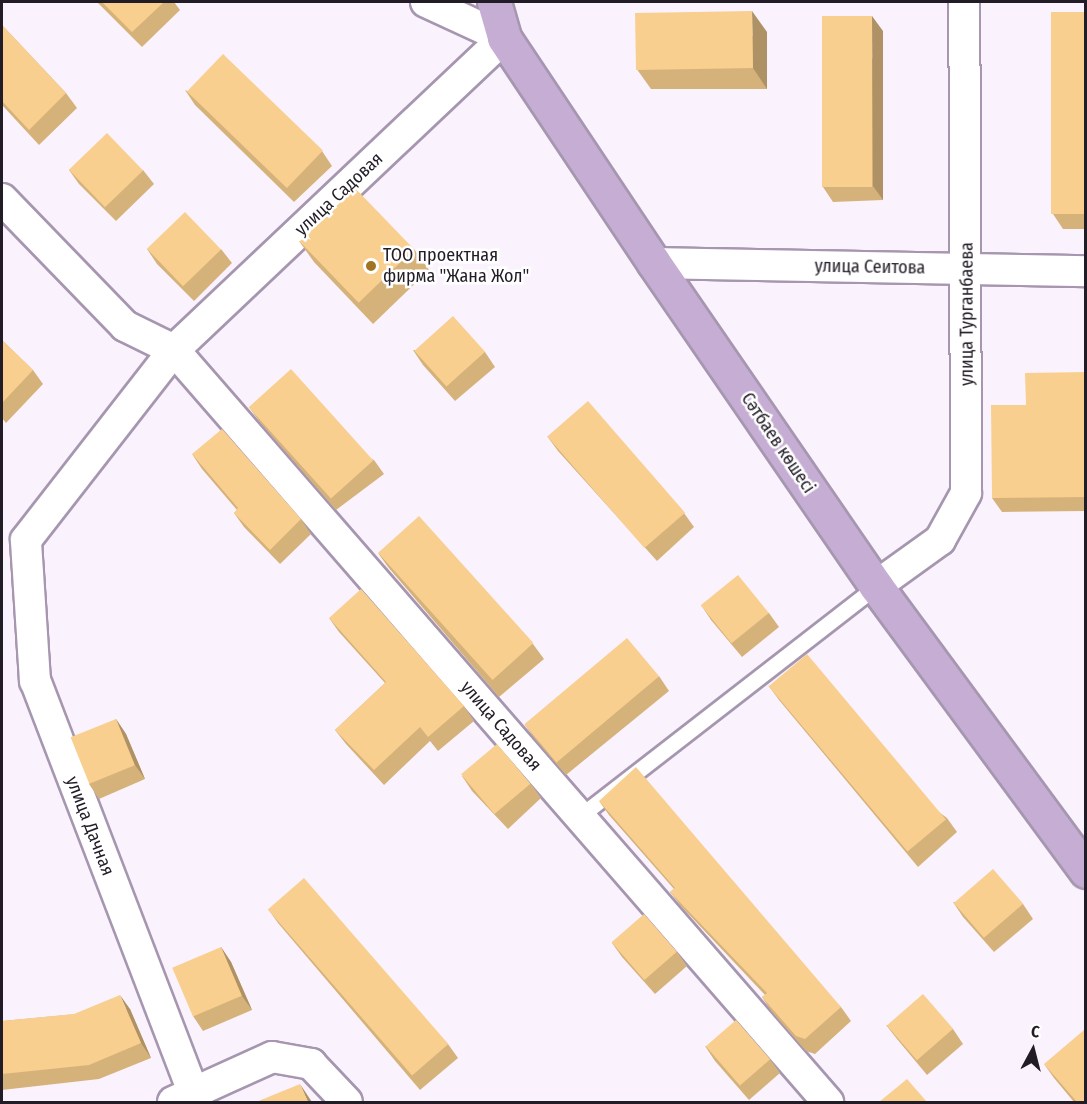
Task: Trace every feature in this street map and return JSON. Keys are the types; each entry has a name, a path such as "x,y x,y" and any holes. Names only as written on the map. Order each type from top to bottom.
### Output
{"main road":[{"name":"Сәтбаев көшесі","path":"494,2 504,38 654,263 876,586 1086,871"}],"street":[{"path":"426,2 504,38"},
{"name":"улица Турганбаева","path":"876,586 940,540 966,494 968,269 964,2"},
{"name":"улица Садовая","path":"174,350 504,38"},
{"name":"улица Садовая","path":"2,200 125,326 174,350 828,1102"},
{"name":"улица Сеитова","path":"654,263 1086,271"},
{"name":"улица Дачная","path":"174,350 26,540 35,681 188,1100"},
{"path":"188,1100 272,1057 311,1064 347,1102"}],"lane":[{"path":"580,816 876,586"}],"building":[{"path":"102,2 164,2 132,32"},
{"path":"752,11 753,68 636,70 635,13"},
{"path":"1051,12 1086,12 1086,214 1051,214"},
{"path":"822,16 872,16 872,187 822,187"},
{"path":"2,25 66,93 29,130 2,101"},
{"path":"223,54 323,151 287,188 187,91"},
{"path":"107,133 143,170 105,207 69,170"},
{"name":"ТОО проектная фирма \"Жана Жол\"","path":"355,188 414,249 359,303 300,241"},
{"path":"185,212 221,249 183,286 147,249"},
{"path":"453,316 485,352 446,386 414,351"},
{"path":"2,340 33,370 2,403"},
{"path":"291,369 373,460 331,499 249,407"},
{"path":"1086,372 1086,497 992,498 991,405 1026,405 1025,373"},
{"path":"588,401 685,513 644,548 547,436"},
{"path":"222,429 301,519 270,550 234,513 238,508 192,454"},
{"path":"419,516 533,643 493,680 378,553"},
{"path":"738,575 769,613 732,643 701,605"},
{"path":"361,589 464,706 428,737 420,727 374,770 335,730 386,682 329,618"},
{"path":"627,638 659,676 556,762 524,724"},
{"path":"807,654 946,819 908,852 769,686"},
{"path":"116,719 135,765 89,784 71,737"},
{"path":"497,744 530,784 494,814 461,774"},
{"path":"636,767 841,1007 805,1039 796,1036 762,997 767,993 670,892 675,888 599,801"},
{"path":"993,869 1023,904 984,938 954,903"},
{"path":"304,878 448,1044 412,1076 268,909"},
{"path":"644,914 677,952 644,980 612,942"},
{"path":"221,947 242,996 193,1016 172,968"},
{"path":"923,994 953,1029 917,1060 887,1025"},
{"path":"120,995 141,1043 89,1065 2,1074 2,1021 74,1014"},
{"path":"736,1020 770,1059 740,1085 706,1046"},
{"path":"1084,1030 1086,1032 1086,1102 1077,1102 1044,1064"},
{"path":"907,1079 927,1102 879,1102"},
{"path":"300,1084 308,1102 256,1102"}],"place":[{"name":"ТОО проектная фирма \"Жана Жол\"","path":"371,266"}]}
